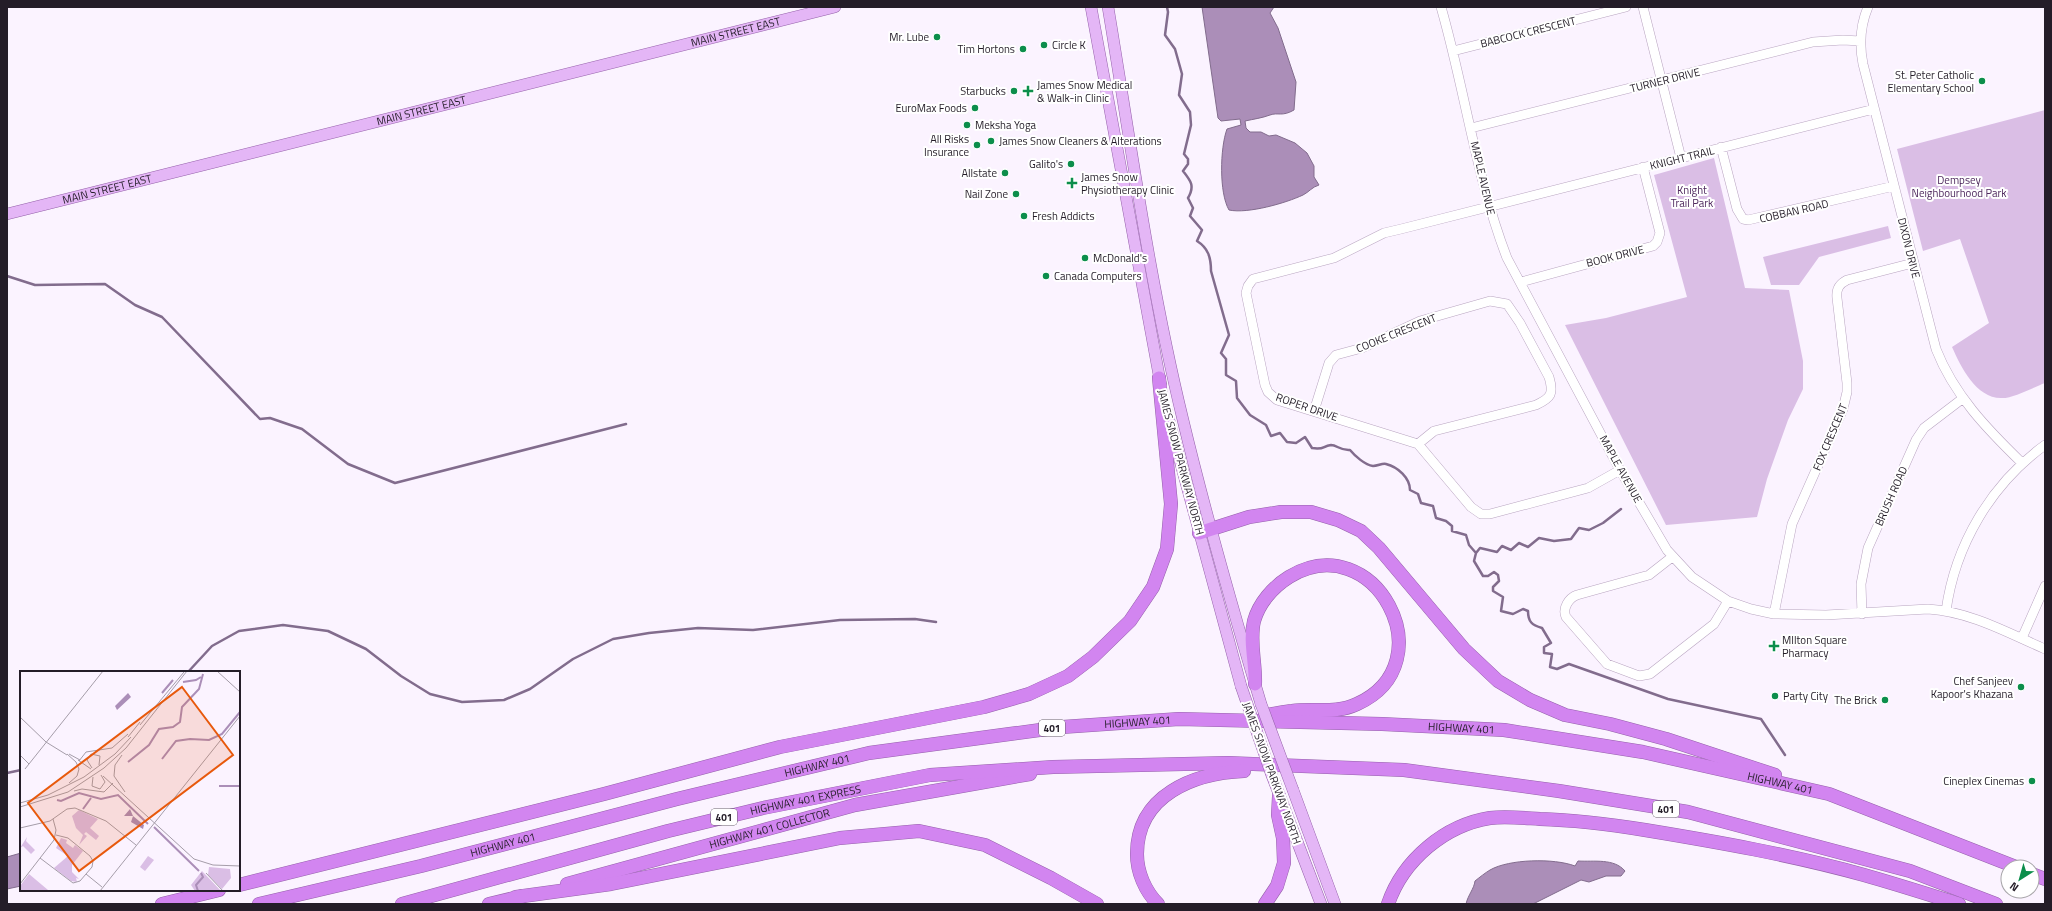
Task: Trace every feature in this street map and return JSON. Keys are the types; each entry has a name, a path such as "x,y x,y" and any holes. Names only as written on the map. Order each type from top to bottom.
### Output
{"highway":[{"path":"240,885 596,796 780,747 984,707 1030,694 1068,676 1093,657 1130,621 1153,587 1167,549 1171,504 1159,378"},
{"path":"1205,531 1249,517 1281,512 1311,512 1338,520 1361,532 1380,548 1464,649 1498,681 1530,700 1565,715 1610,724 1673,741 1829,794"},
{"path":"1236,720 1292,711 1337,710 1357,704 1375,693 1389,676 1399,648 1398,628 1388,600 1367,579 1359,574 1340,568 1327,566 1309,569 1285,580 1267,597 1254,621 1252,636 1255,684"},
{"name":"HIGHWAY 401","path":"259,904 421,866 677,799 869,753 1062,727 1179,719 1504,730 1643,752 1829,794 2000,861"},
{"name":"401","path":"1053,767 1228,764 1404,770 1559,792 1688,812 1910,872 1996,904"},
{"name":"HIGHWAY 401 COLLECTOR","path":"489,904 516,898 855,805 1022,777 1053,767"},
{"name":"HIGHWAY 401 EXPRESS","path":"402,904 668,831 763,808 930,775 1053,767"},
{"path":"1158,904 1142,880 1138,865 1137,849 1140,833 1146,818 1164,796 1191,781 1234,771 1325,767"},
{"path":"1265,904 1278,886 1284,863 1283,838 1278,815 1279,796"},
{"path":"1388,904 1391,895 1405,872 1424,849 1441,837 1462,826 1490,818 1593,821 1700,840 1798,859 1863,875 1959,904"},
{"path":"516,898 611,884 840,838 919,831 984,845 1050,878 1097,904"},
{"path":"162,904 216,891"}],"main road":[{"name":"MAIN STREET EAST","path":"7,214 835,7"},
{"name":"JAMES SNOW PARKWAY NORTH","path":"1091,7 1159,378 1205,531 1261,704 1336,904"},
{"name":"JAMES SNOW PARKWAY NORTH","path":"1108,7 1161,318 1205,531 1241,686 1279,796 1321,904"}],"street":[{"name":"MAPLE AVENUE","path":"1441,7 1453,51 1489,207 1493,222 1507,258 1620,470 1672,557 1698,582 1728,601 1751,609 1774,614 1798,616 1862,614 1928,609 1946,611 1976,618 2045,649"},
{"name":"BABCOCK CRESCENT","path":"1453,51 1626,7"},
{"path":"1644,7 1681,158"},
{"name":"DIXON DRIVE","path":"1868,7 1863,22 1860,41 1863,64 1936,349 1946,372 1962,399 2022,463"},
{"name":"TURNER DRIVE","path":"1471,128 1663,81 1813,42 1843,40 1860,41"},
{"name":"KNIGHT TRAIL","path":"1489,207 1874,109"},
{"name":"COBBAN ROAD","path":"1721,148 1737,210 1743,219 1748,220 1894,186"},
{"name":"BOOK DRIVE","path":"1521,282 1653,246 1657,242 1660,233 1643,167"},
{"name":"ROPER DRIVE","path":"1418,444 1277,400 1268,392 1246,293 1248,286 1253,279 1334,258 1384,234 1489,207"},
{"name":"FOX CRESCENT","path":"1774,614 1792,524 1848,392 1837,290 1839,285 1847,280 1913,263"},
{"name":"COOKE CRESCENT","path":"1314,411 1329,364 1336,355 1362,348 1420,321 1490,301 1506,304 1520,323 1549,377 1551,390 1548,399 1536,405 1434,431 1418,444"},
{"name":"BRUSH ROAD","path":"1862,614 1861,584 1868,548 1916,440 1924,428 1962,399"},
{"path":"1418,444 1471,507 1481,514 1490,514 1588,488 1620,470"},
{"path":"1946,611 1954,571 1973,530 1994,494 2022,463 2045,445"},
{"path":"1672,557 1649,575 1571,597 1564,611 1566,617 1607,664 1638,676 1650,674 1714,624 1728,601"},
{"path":"2022,638 2045,586"}],"green space":[{"name":"Dempsey Neighbourhood Park","path":"2045,110 2045,383 2011,397 1992,397 1984,393 1970,380 1952,347 1989,323 1960,239 1923,251 1897,149"},
{"name":"Knight Trail Park","path":"1714,158 1745,288 1789,290 1803,361 1803,389 1788,420 1767,479 1757,517 1666,525 1565,325 1606,318 1687,297 1654,175"},
{"path":"1888,226 1891,238 1819,257 1799,285 1771,285 1763,257"}],"shaded area":[{"path":"1202,7 1274,7 1270,13 1278,28 1296,82 1294,110 1283,114 1273,114 1245,121 1246,128 1250,132 1261,132 1269,136 1276,135 1295,143 1307,153 1314,166 1314,177 1319,185 1303,195 1267,207 1237,211 1229,210 1223,193 1223,147 1227,129 1241,125 1240,119 1221,121 1218,118"},
{"path":"20,853 20,886 7,889 7,857"},
{"path":"1544,861 1566,863 1575,866 1578,861 1610,862 1625,871 1621,876 1606,876 1589,882 1581,880 1533,904 1466,904 1475,881 1488,871 1498,866 1520,862"}],"waterway":[{"path":"1167,7 1168,12 1165,35 1175,49 1182,74 1179,95 1190,112 1191,125 1184,154 1188,159 1188,164 1183,171 1192,187 1188,198 1193,208 1190,216 1202,230 1197,241 1208,253 1211,271 1229,335 1221,353 1226,359 1226,375 1236,381 1237,398 1250,415 1266,425 1271,436 1280,433 1287,442 1296,443 1305,437 1312,448 1319,449 1328,445 1333,445 1344,450 1350,450 1360,460 1367,464 1373,466 1386,464 1399,470 1406,477 1410,490 1418,494 1421,503 1433,506 1436,518 1446,521 1452,526 1452,531 1466,535 1469,545 1476,553 1474,561 1483,576 1488,576 1494,572 1498,575 1499,581 1493,587 1493,591 1503,597 1501,611 1513,614 1523,609 1528,611 1531,622 1542,628 1551,643 1544,647 1544,653 1552,654 1550,667 1557,669 1569,664 1668,699 1761,719 1785,755"},
{"path":"7,276 35,285 105,284 135,305 162,317 260,419 270,418 302,429 348,464 395,483 626,424"},
{"path":"1476,553 1480,548 1497,552 1502,546 1511,550 1519,543 1528,547 1539,538 1554,541 1571,539 1579,528 1589,530 1603,523 1621,509"},
{"path":"189,671 212,646 239,631 283,625 328,631 366,649 401,676 430,694 462,702 504,700 530,689 573,659 613,639 649,633 698,628 753,630 840,620 915,619 936,622"},
{"path":"7,773 20,770"}],"place":[{"name":"Mr. Lube","path":"937,37"},
{"name":"Circle K","path":"1044,45"},
{"name":"Tim Hortons","path":"1023,49"},
{"name":"St. Peter Catholic Elementary School","path":"1982,81"},
{"name":"Starbucks","path":"1014,91"},
{"name":"James Snow Medical & Walk-in Clinic","path":"1028,91"},
{"name":"EuroMax Foods","path":"975,108"},
{"name":"Meksha Yoga","path":"967,125"},
{"name":"James Snow Cleaners & Alterations","path":"991,141"},
{"name":"All Risks Insurance","path":"977,145"},
{"name":"Galito's","path":"1071,164"},
{"name":"Allstate","path":"1005,173"},
{"name":"James Snow Physiotherapy Clinic","path":"1072,183"},
{"name":"Nail Zone","path":"1016,194"},
{"name":"Fresh Addicts","path":"1024,216"},
{"name":"McDonald's","path":"1085,258"},
{"name":"Canada Computers","path":"1046,276"},
{"name":"MIlton Square Pharmacy","path":"1774,646"},
{"name":"Chef Sanjeev Kapoor's Khazana","path":"2021,687"},
{"name":"Party City","path":"1775,696"},
{"name":"The Brick","path":"1885,700"},
{"name":"Cineplex Cinemas","path":"2032,781"}]}
